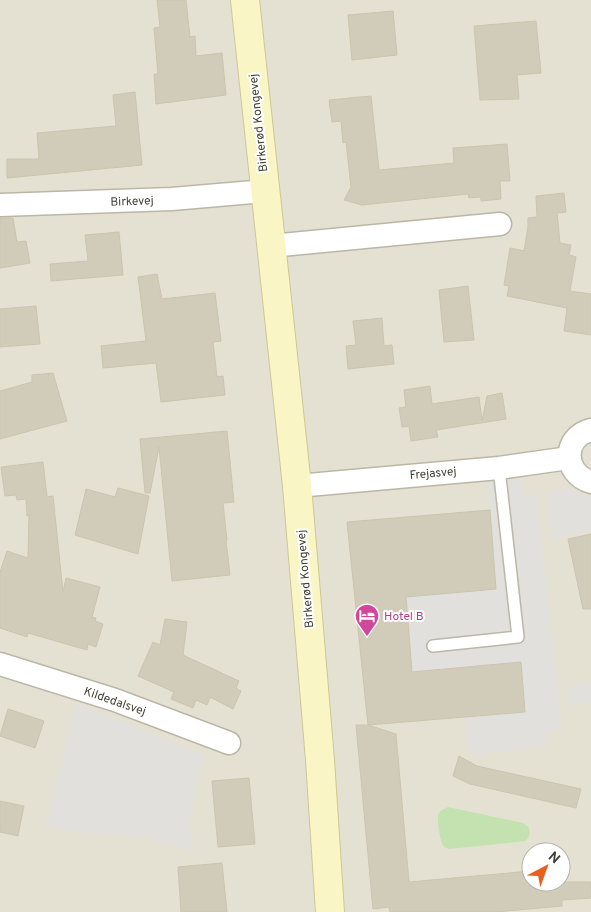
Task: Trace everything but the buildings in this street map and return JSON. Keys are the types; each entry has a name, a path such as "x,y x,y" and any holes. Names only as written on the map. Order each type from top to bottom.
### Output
{"main road":[{"name":"Birkerød Kongevej","path":"245,0 297,486 320,760 330,912"}],"street":[{"name":"Birkevej","path":"0,205 172,199 264,190"},
{"path":"271,246 500,224"},
{"path":"591,430 580,434 574,441 570,449 569,458 576,473 582,479 591,482"},
{"name":"Frejasvej","path":"297,486 499,468 569,458"},
{"name":"Kildedalsvej","path":"0,664 115,700 229,743"}],"lane":[{"path":"433,646 518,637 499,468"}],"shaded area":[{"path":"0,0 591,0 591,912 0,912"},
{"path":"521,479 523,496 536,495 562,731 547,732 549,746 471,755 465,717 412,672 406,597 496,588 488,481"},
{"path":"567,488 584,495 591,495 591,530 551,540 549,492"},
{"path":"591,681 591,701 570,707 566,687"},
{"path":"77,703 204,755 189,819 193,851 143,838 45,828"}],"green space":[{"path":"448,807 523,823 529,828 530,834 526,841 449,849 444,847 439,831 438,818 440,812"}],"place":[{"name":"Hotel B","path":"367,637"}]}
